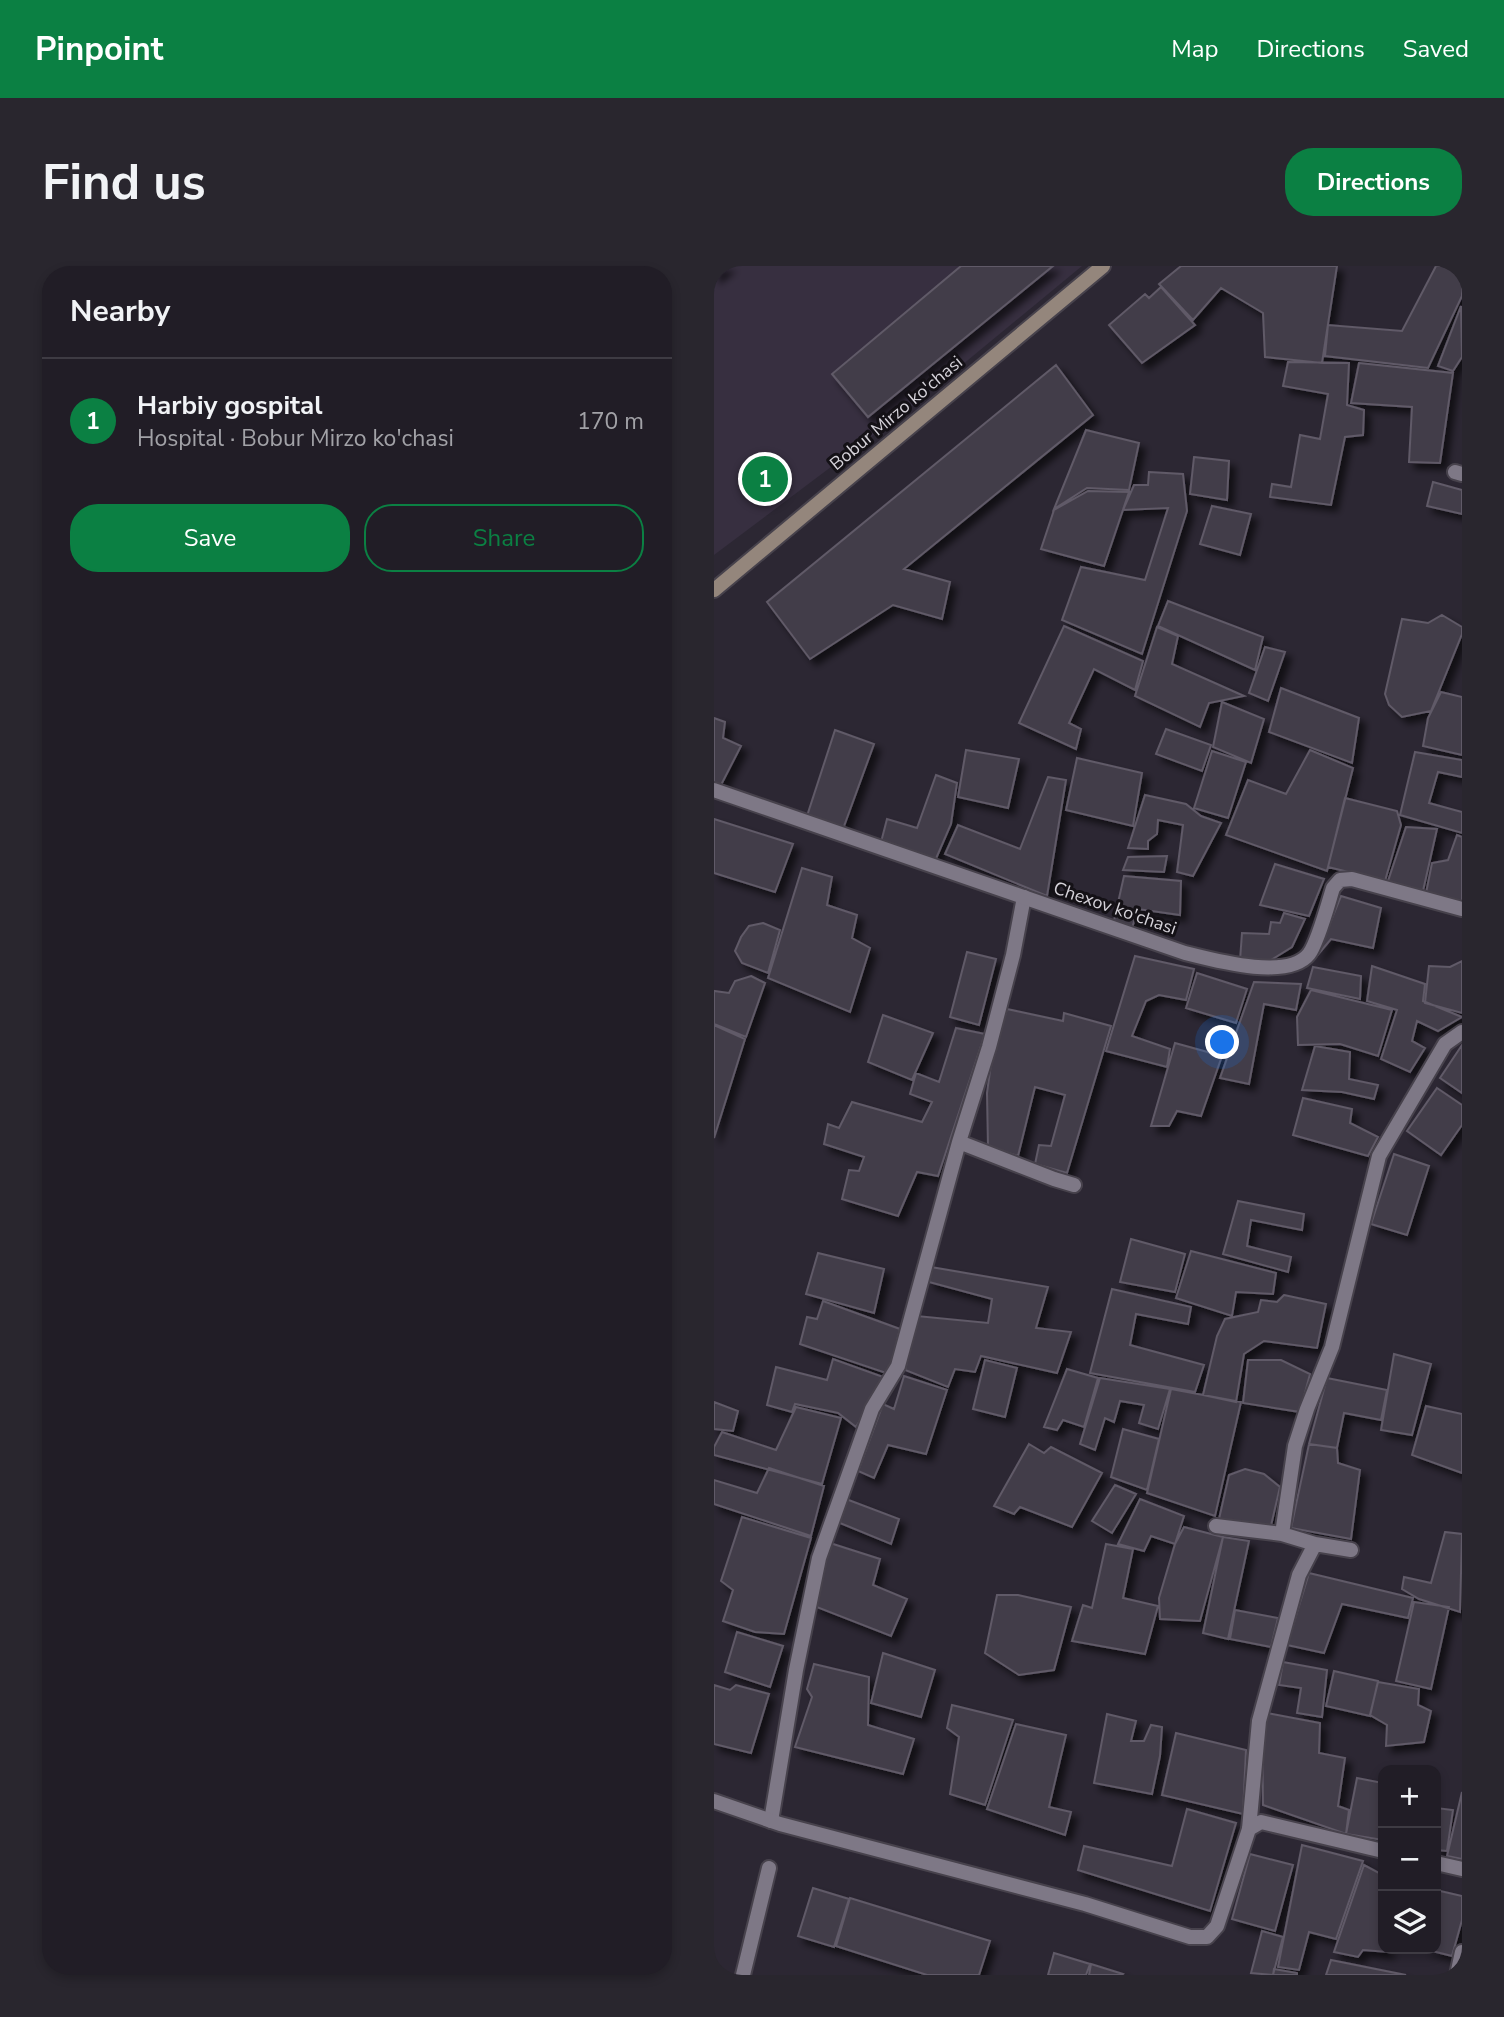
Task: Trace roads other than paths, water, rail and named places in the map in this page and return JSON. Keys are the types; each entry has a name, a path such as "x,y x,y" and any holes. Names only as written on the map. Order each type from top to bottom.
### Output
{"street":[{"name":"Bobur Mirzo ko'chasi","path":"714,590 1103,266"},
{"name":"Chexov ko'chasi","path":"714,790 1185,953 1233,965 1284,967 1299,963 1310,953 1334,888 1340,880 1352,879 1462,909"},
{"path":"771,1821 796,1670 819,1558 873,1409 898,1366 959,1142 989,1047 1013,955 1024,897"},
{"path":"1282,1534 1295,1446 1332,1347 1379,1156 1445,1044 1462,1032"},
{"path":"959,1142 1074,1185"},
{"path":"1216,1526 1282,1534 1315,1544 1351,1550"},
{"path":"714,1801 771,1821 1085,1904 1190,1937 1207,1937 1217,1927 1249,1829 1259,1721 1299,1576 1315,1544"},
{"path":"1249,1829 1261,1822 1378,1850"},
{"path":"1441,1864 1462,1869"},
{"path":"743,1975 769,1868"},
{"path":"1457,1975 1462,1952"}],"place":[{"name":"Harbiy gospital","path":"765,479"}]}
